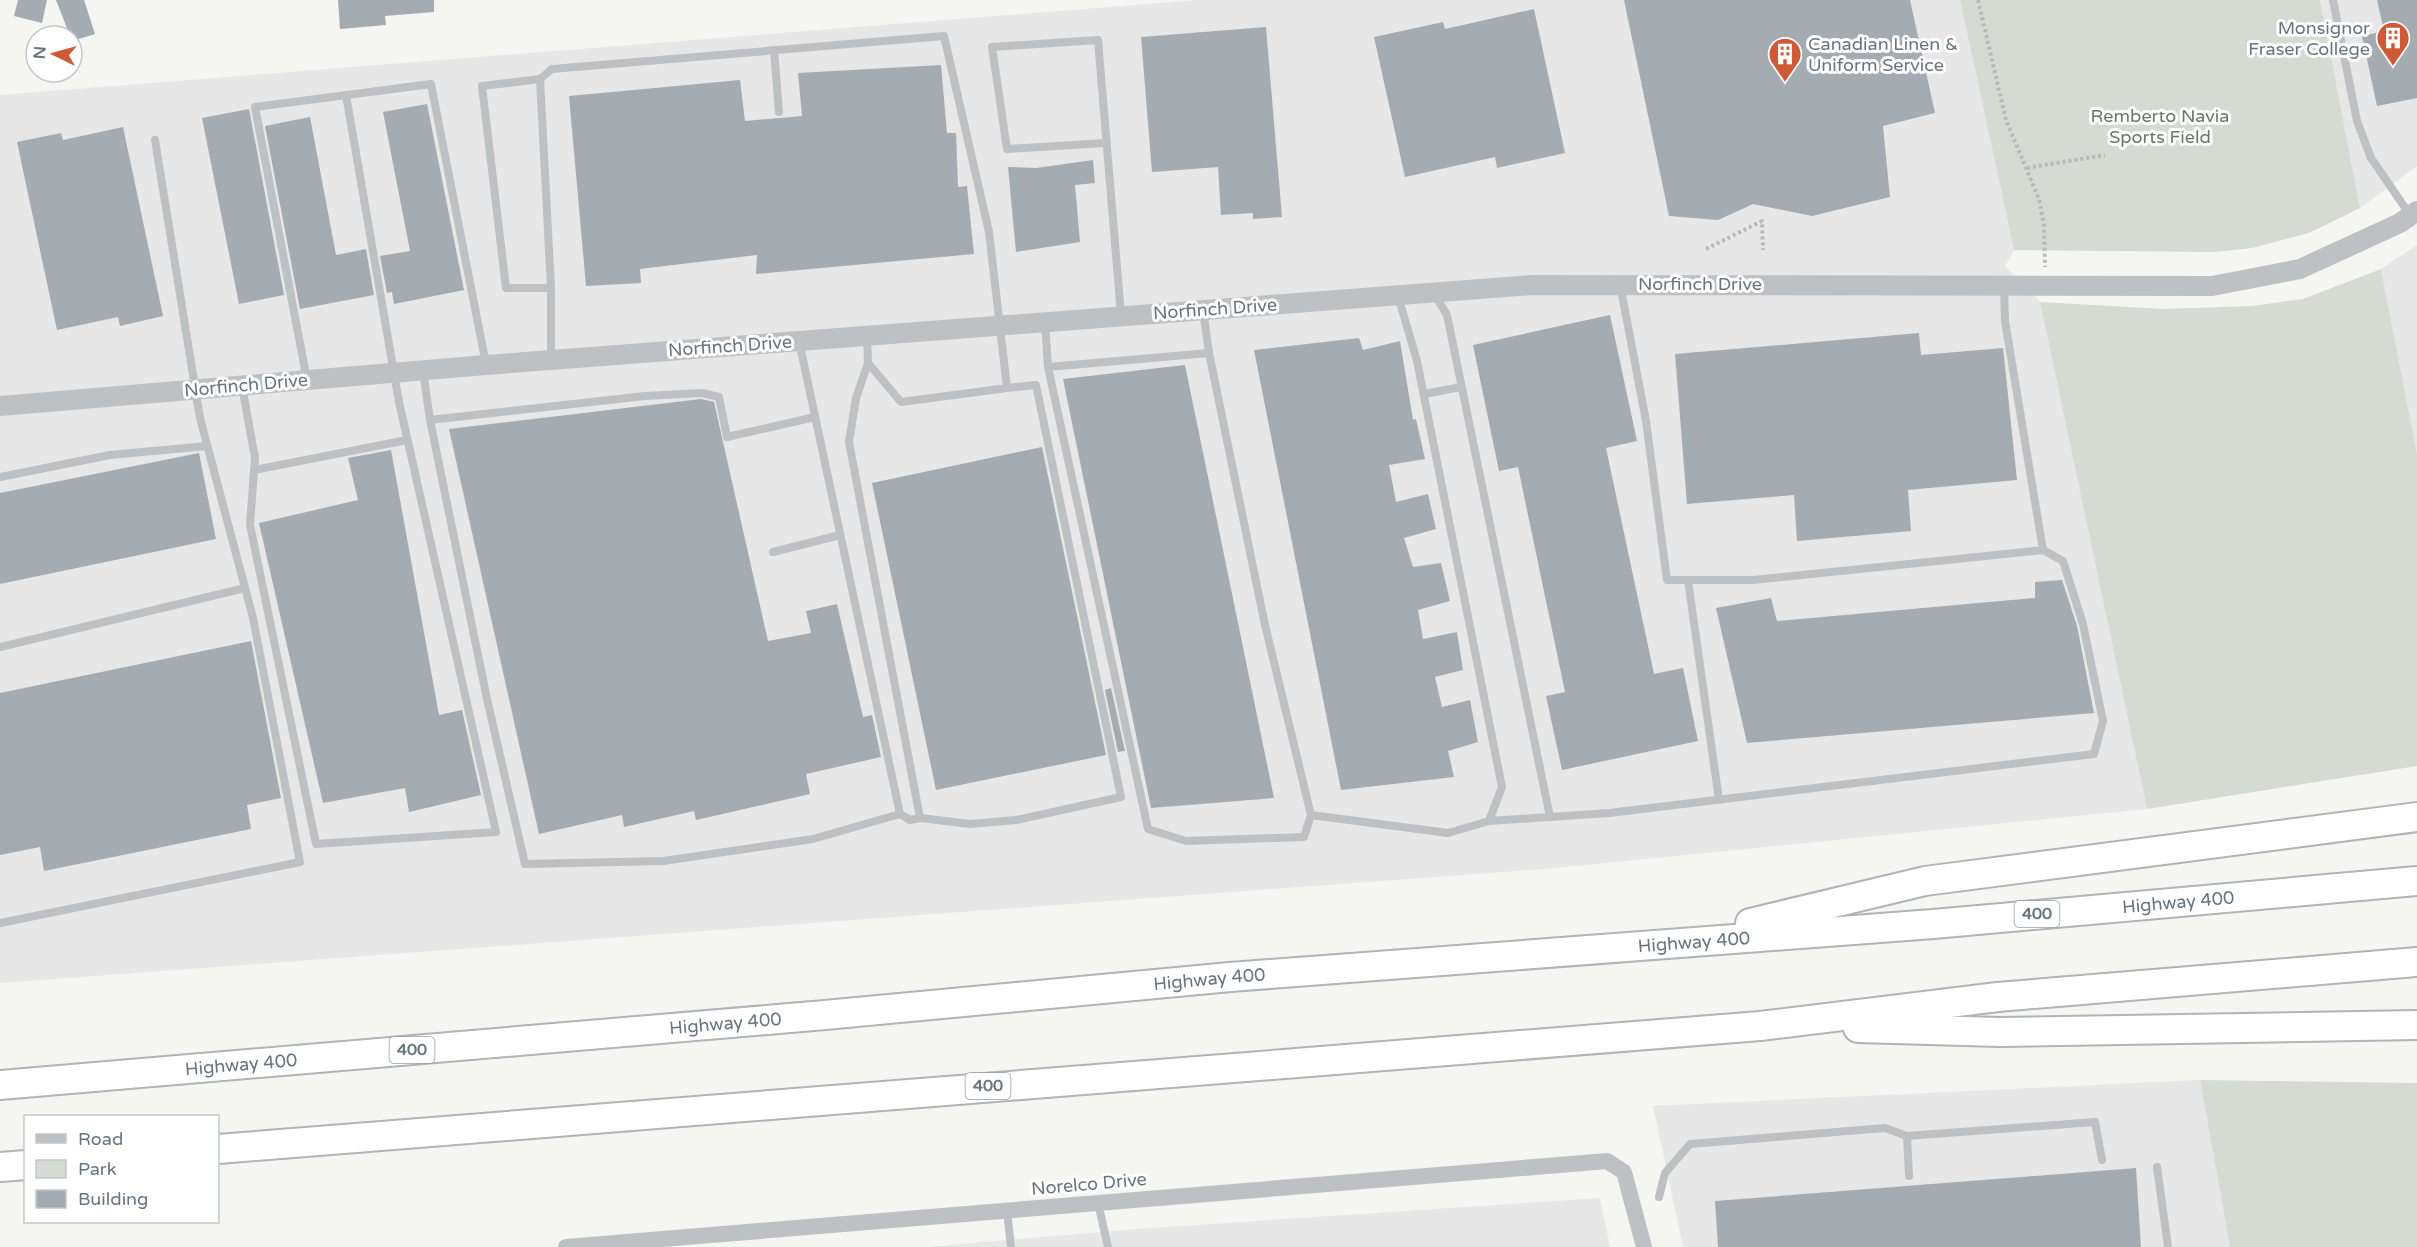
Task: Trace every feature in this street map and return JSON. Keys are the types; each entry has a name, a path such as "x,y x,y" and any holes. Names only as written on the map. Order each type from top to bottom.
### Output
{"highway":[{"path":"1668,942 1925,881 2417,818"},
{"name":"Highway 400","path":"0,1085 837,1014 1230,977 1668,942 1933,924 2417,881"},
{"name":"400","path":"219,1149 1760,1026 1998,997 2417,962"},
{"path":"1760,1026 1999,1032 2417,1025"},
{"path":"0,1167 24,1165"}],"street":[{"name":"Norfinch Drive","path":"0,406 393,372 1532,285 2212,286 2300,269 2400,223 2414,213"},
{"name":"Norelco Drive","path":"566,1247 1607,1161 1624,1172 1644,1247"}],"lane":[{"path":"2333,0 2356,121 2371,158 2414,213"},
{"path":"550,288 506,288 482,86 540,79 552,69 944,36 988,232 1007,388"},
{"path":"1106,143 1006,149 992,47 1098,40 1121,316"},
{"path":"774,50 779,112"},
{"path":"540,79 550,288 551,360"},
{"path":"307,380 255,108 432,84 486,365"},
{"path":"242,386 255,458 250,525 316,844 496,832 393,372 346,95"},
{"path":"0,923 300,862 245,588 207,446 155,140"},
{"path":"1311,814 1448,833 1489,821 1719,800 2094,754 2103,721 2083,624 2063,561 2043,550 1753,580 1667,580 1646,421 1620,284"},
{"path":"2004,287 2005,321 2043,550"},
{"path":"1433,292 1447,315 1550,817"},
{"path":"1397,295 1424,394 1502,788 1489,821"},
{"path":"1045,322 1048,367 1148,829 1186,841 1304,837 1311,814 1265,625 1209,353 1203,309"},
{"path":"867,335 868,363 856,398 849,442 920,818"},
{"path":"799,341 900,814 910,820 920,818 970,824 1016,820 1121,797 1036,385"},
{"path":"1048,367 1209,353"},
{"path":"868,363 902,402 1052,382"},
{"path":"422,370 429,420 487,699 525,864 663,861 813,839 900,814"},
{"path":"1424,394 1461,387"},
{"path":"429,420 589,402 702,393 719,397 727,437 815,417"},
{"path":"254,470 408,440"},
{"path":"0,477 110,455 207,446"},
{"path":"773,552 840,535"},
{"path":"1688,580 1719,800"},
{"path":"0,647 245,588"},
{"path":"1659,1197 1665,1173 1690,1144 1885,1128 1907,1136 2095,1122 2102,1160"},
{"path":"1907,1136 1910,1176"},
{"path":"2157,1167 2168,1247"},
{"path":"1098,1203 1108,1247"},
{"path":"1008,1210 1011,1247"}],"path":[{"path":"1978,0 2006,120 2039,199 2044,225 2044,286"},
{"path":"2027,168 2105,155"},
{"path":"1706,249 1762,221 1763,250"}],"shaded area":[{"path":"1198,0 1960,0 2014,250 2005,266 2040,302 2147,809 1544,869 0,983 0,95"},
{"path":"2320,0 2417,0 2417,166 2360,208"},
{"path":"2417,245 2417,454 2381,269"},
{"path":"2200,1080 2230,1247 1683,1247 1653,1106"},
{"path":"1600,1198 1610,1247 927,1247 1136,1229"}],"green space":[{"name":"Remberto Navia Sports Field","path":"1960,0 2320,0 2360,208 2309,233 2252,248 2215,252 2014,250"},
{"path":"2381,269 2417,454 2417,766 2147,809 2040,302 2163,309 2252,306 2303,299"},
{"path":"2200,1080 2417,1083 2417,1247 2230,1247"}],"building":[{"path":"18,0 47,0 42,23 14,16"},
{"path":"56,0 84,0 95,34 84,37 84,24 65,24"},
{"path":"338,0 434,0 434,12 385,16 386,25 340,29"},
{"name":"Canadian Linen & Uniform Service","path":"1624,0 1910,0 1935,113 1883,126 1890,197 1812,216 1753,204 1718,220 1669,216"},
{"name":"Monsignor Fraser College","path":"2377,0 2417,0 2417,98 2377,106 2362,36 2384,31"},
{"path":"1534,9 1565,153 1497,168 1495,157 1405,177 1374,37 1443,22 1445,29"},
{"path":"1266,27 1282,217 1253,219 1253,213 1221,215 1218,167 1152,172 1141,37"},
{"path":"941,65 947,133 956,133 958,187 967,186 974,254 756,274 757,255 640,269 641,283 586,286 569,96 740,80 745,121 802,116 798,73"},
{"path":"427,104 464,290 394,304 392,292 387,293 380,256 410,251 383,112"},
{"path":"249,109 284,295 239,304 202,118"},
{"path":"310,117 336,255 366,249 374,295 300,309 265,126"},
{"path":"123,127 163,316 120,326 118,317 57,330 17,142 61,133 63,140"},
{"path":"1093,160 1095,183 1075,185 1080,242 1016,252 1008,167 1036,168"},
{"path":"1610,315 1637,441 1606,448 1654,674 1683,668 1698,741 1562,770 1546,696 1565,692 1518,467 1499,471 1473,345"},
{"path":"1919,333 1921,355 2003,348 2017,480 1908,490 1911,531 1797,541 1794,495 1687,504 1675,354"},
{"path":"1359,338 1363,350 1400,341 1413,420 1416,419 1425,459 1389,465 1396,502 1428,494 1436,529 1404,538 1413,567 1441,563 1450,601 1418,610 1423,639 1457,632 1463,670 1435,677 1442,707 1470,700 1478,742 1448,751 1454,777 1341,790 1254,350"},
{"path":"1185,365 1274,798 1151,808 1063,379"},
{"path":"701,399 714,402 768,641 811,633 806,611 837,604 863,717 872,715 881,757 806,774 810,794 696,820 694,811 624,827 622,815 539,834 449,429"},
{"path":"1042,447 1106,755 936,790 872,483"},
{"path":"391,450 439,715 462,710 481,795 409,812 405,788 323,803 259,523 358,500 348,458"},
{"path":"199,453 216,539 0,584 0,493"},
{"path":"2062,580 2077,626 2094,713 1747,743 1716,608 1771,598 1777,621 2035,598 2035,582"},
{"path":"251,641 281,798 247,805 251,829 44,871 40,847 0,855 0,693"},
{"path":"1111,688 1125,751 1118,752 1105,690"},
{"path":"2136,1168 2141,1247 1718,1247 1715,1201"}],"place":[{"name":"Monsignor Fraser College","path":"2393,67"},
{"name":"Canadian Linen & Uniform Service","path":"1785,83"}]}
